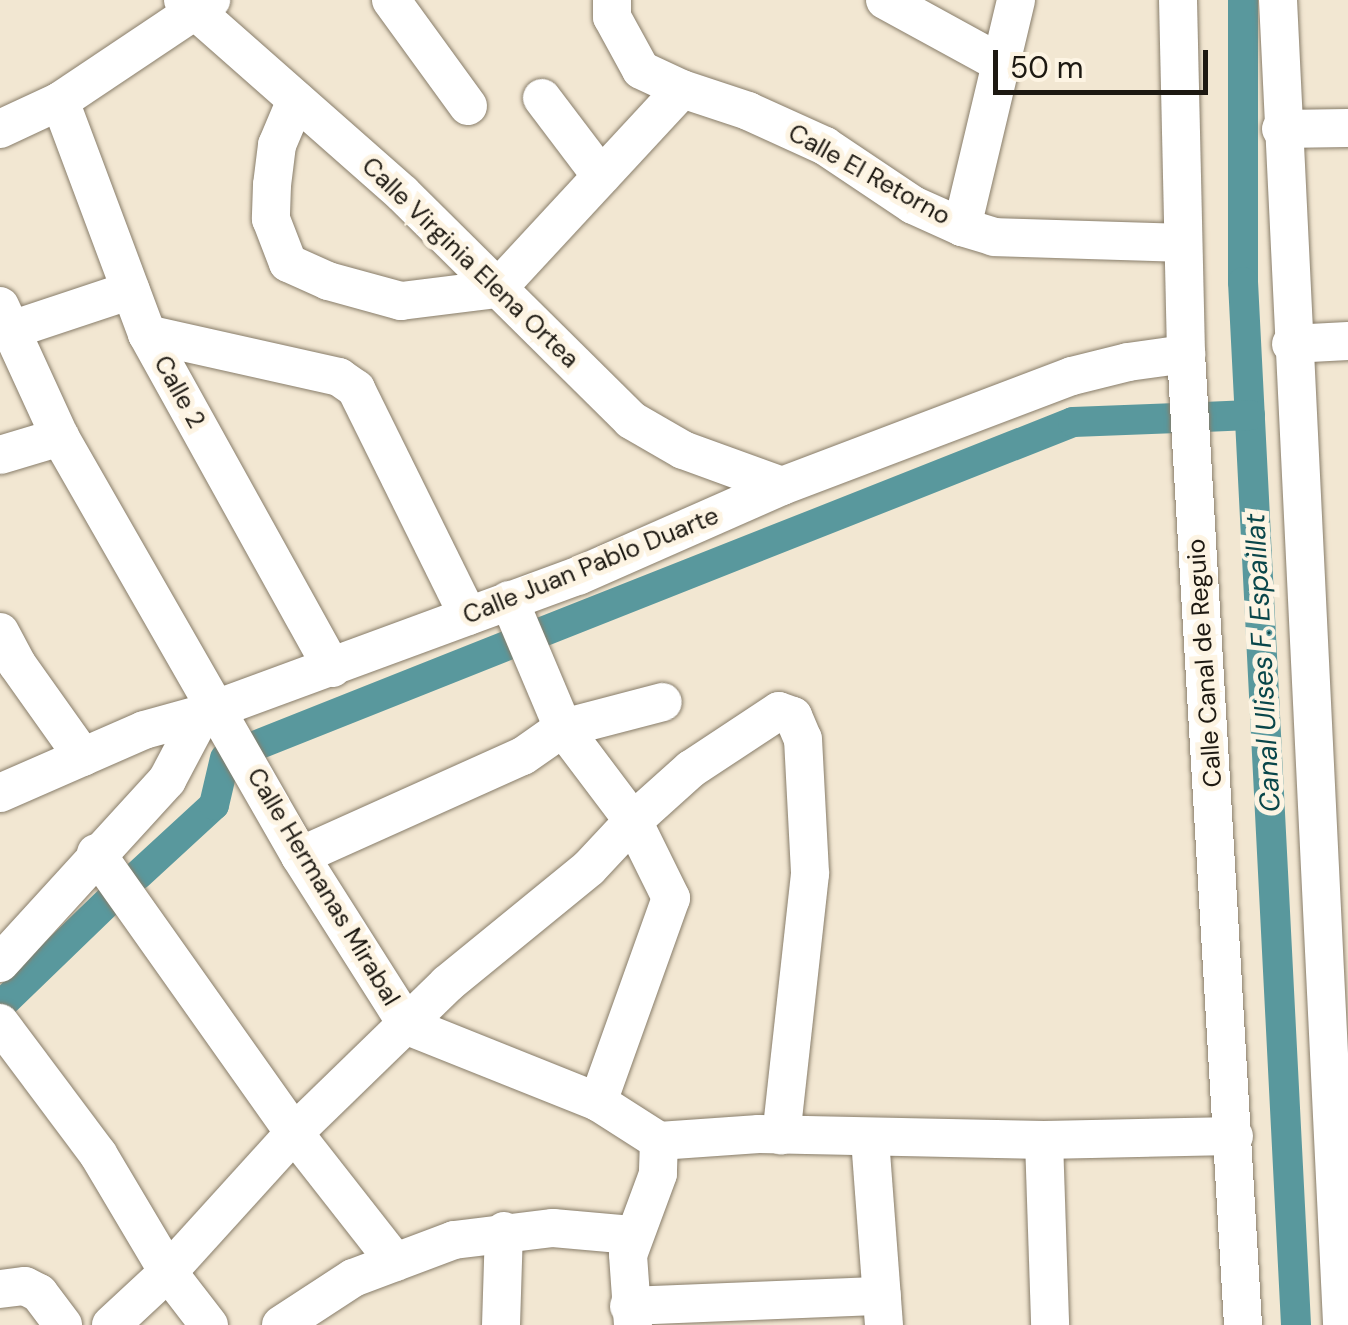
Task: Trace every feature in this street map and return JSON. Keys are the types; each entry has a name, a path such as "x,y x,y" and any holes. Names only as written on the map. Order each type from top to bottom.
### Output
{"street":[{"path":"391,0 468,106"},
{"name":"Calle El Retorno","path":"612,0 612,18 641,70 682,89 748,110 825,146 914,204 962,227 994,236 1183,243"},
{"path":"885,0 1002,64"},
{"path":"962,227 1016,0"},
{"name":"Calle Canal de Reguio","path":"1178,0 1186,354 1243,1325"},
{"path":"1278,0 1281,129 1342,1325"},
{"path":"0,129 60,100 197,4"},
{"name":"Calle Virginia Elena Ortea","path":"197,4 296,100 403,194 632,420 682,450 782,486"},
{"path":"296,100 277,145 272,184 271,220 288,263 328,281 401,300 497,288 682,89"},
{"path":"542,98 601,176"},
{"name":"Calle 2","path":"60,100 147,334 332,668"},
{"path":"1281,129 1348,128"},
{"path":"5,318 131,290"},
{"name":"Calle Hermanas Mirabal","path":"5,318 60,436 209,711 408,1026 598,1102 659,1141"},
{"path":"147,334 338,378 356,389 468,616"},
{"path":"1292,344 1348,341"},
{"name":"Calle Juan Pablo Duarte","path":"0,793 144,730 332,668 578,576 782,486 1072,376 1128,362 1186,354"},
{"path":"0,455 60,436"},
{"path":"509,600 563,728 633,821 671,898 598,1102"},
{"path":"0,632 17,664 83,757"},
{"path":"300,856 523,756 563,728 663,702"},
{"path":"0,963 166,780 209,711"},
{"path":"112,1325 168,1272 294,1132 408,1026 447,984 589,868 633,821 691,769 778,711 792,716 806,759 810,874 781,1136"},
{"path":"96,853 294,1132 395,1262"},
{"path":"0,1022 98,1154 168,1272 208,1325"},
{"path":"870,1139 883,1311 631,1316 632,1235 658,1174 659,1141 781,1136 1044,1140 1234,1136"},
{"path":"1044,1140 1050,1325"},
{"path":"281,1325 352,1278 454,1240 553,1228 632,1235"},
{"path":"501,1325 504,1231"},
{"path":"2,1285 25,1286 39,1293 63,1325"}],"waterway":[{"name":"Canal Ulises F. Espaillat","path":"1243,0 1243,282 1296,1325"},
{"path":"1204,417 1250,415"},
{"path":"542,632 1073,422 1177,418"},
{"path":"252,747 511,644"},
{"path":"138,875 214,805 225,758"},
{"path":"0,1006 114,896"}]}
